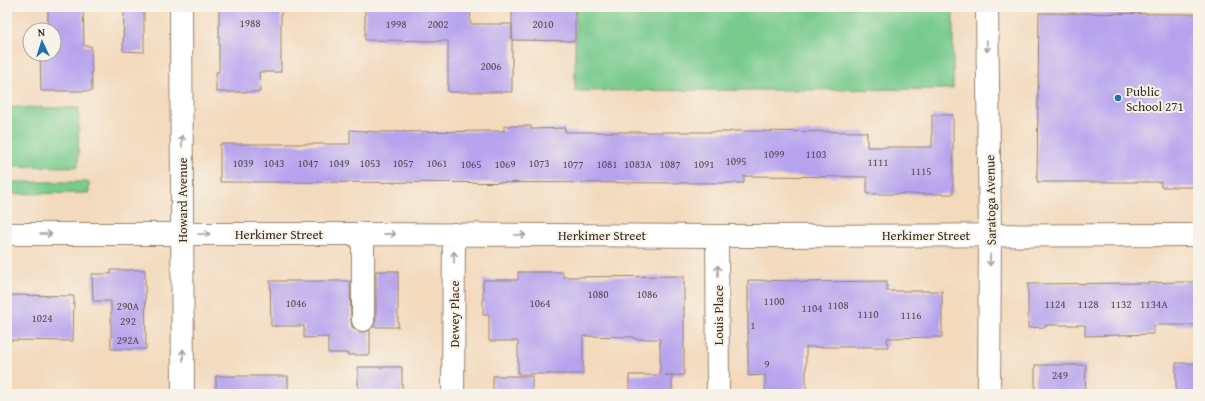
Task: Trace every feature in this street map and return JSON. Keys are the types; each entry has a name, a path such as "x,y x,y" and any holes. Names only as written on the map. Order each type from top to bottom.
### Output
{"street":[{"name":"Howard Avenue","path":"181,7 183,394"},
{"name":"Saratoga Avenue","path":"987,7 990,235 989,394"},
{"name":"Herkimer Street","path":"7,234 454,234 718,236 1198,235"},
{"path":"363,234 363,320"},
{"name":"Dewey Place","path":"453,394 454,234"},
{"name":"Louis Place","path":"718,236 718,394"}],"green space":[{"path":"575,7 953,7 953,89 575,91"},
{"path":"7,107 79,108 78,167 7,166"},
{"path":"7,182 89,182 89,193 7,194"}],"building":[{"path":"48,7 83,7 84,46 91,46 92,91 41,91 40,62 62,62 62,22 48,22"},
{"path":"124,7 144,7 144,52 123,51"},
{"path":"219,7 281,7 281,72 259,72 260,92 216,92 216,72 219,72"},
{"path":"365,7 471,7 470,24 512,24 512,92 448,92 448,41 365,40"},
{"path":"512,7 575,7 575,41 512,40"},
{"name":"Public School 271","path":"1039,13 1198,14 1198,187 1161,187 1161,182 1037,182"},
{"path":"932,115 953,115 953,194 867,194 867,177 744,176 744,183 220,182 220,144 350,144 350,130 378,132 504,131 504,126 531,126 531,129 565,128 565,132 867,132 867,147 932,147"},
{"path":"111,270 145,270 146,349 111,349 111,301 93,301 92,274 111,274"},
{"path":"376,271 398,271 398,327 373,327 376,320"},
{"path":"518,272 563,272 563,277 684,276 684,375 672,375 672,394 629,394 629,375 660,375 660,339 583,336 583,374 518,374 518,341 489,341 489,315 483,315 483,280 518,280"},
{"path":"748,280 800,282 887,281 887,291 942,291 942,337 887,338 888,347 806,347 806,394 765,394 765,375 748,376"},
{"path":"270,281 350,281 352,327 357,331 363,332 370,330 370,355 328,353 328,337 304,338 304,326 271,326"},
{"path":"1198,282 1198,325 1154,325 1154,334 1085,336 1085,325 1046,325 1046,327 1028,328 1028,284"},
{"path":"7,295 74,296 73,341 7,340"},
{"path":"1176,363 1198,363 1198,394 1176,394"},
{"path":"1035,365 1086,365 1085,394 1035,394"},
{"path":"358,367 402,367 402,394 358,394"},
{"path":"216,376 288,376 288,394 216,394"},
{"path":"493,376 532,376 532,394 493,394"}],"place":[{"name":"Public School 271","path":"1118,98"}]}
